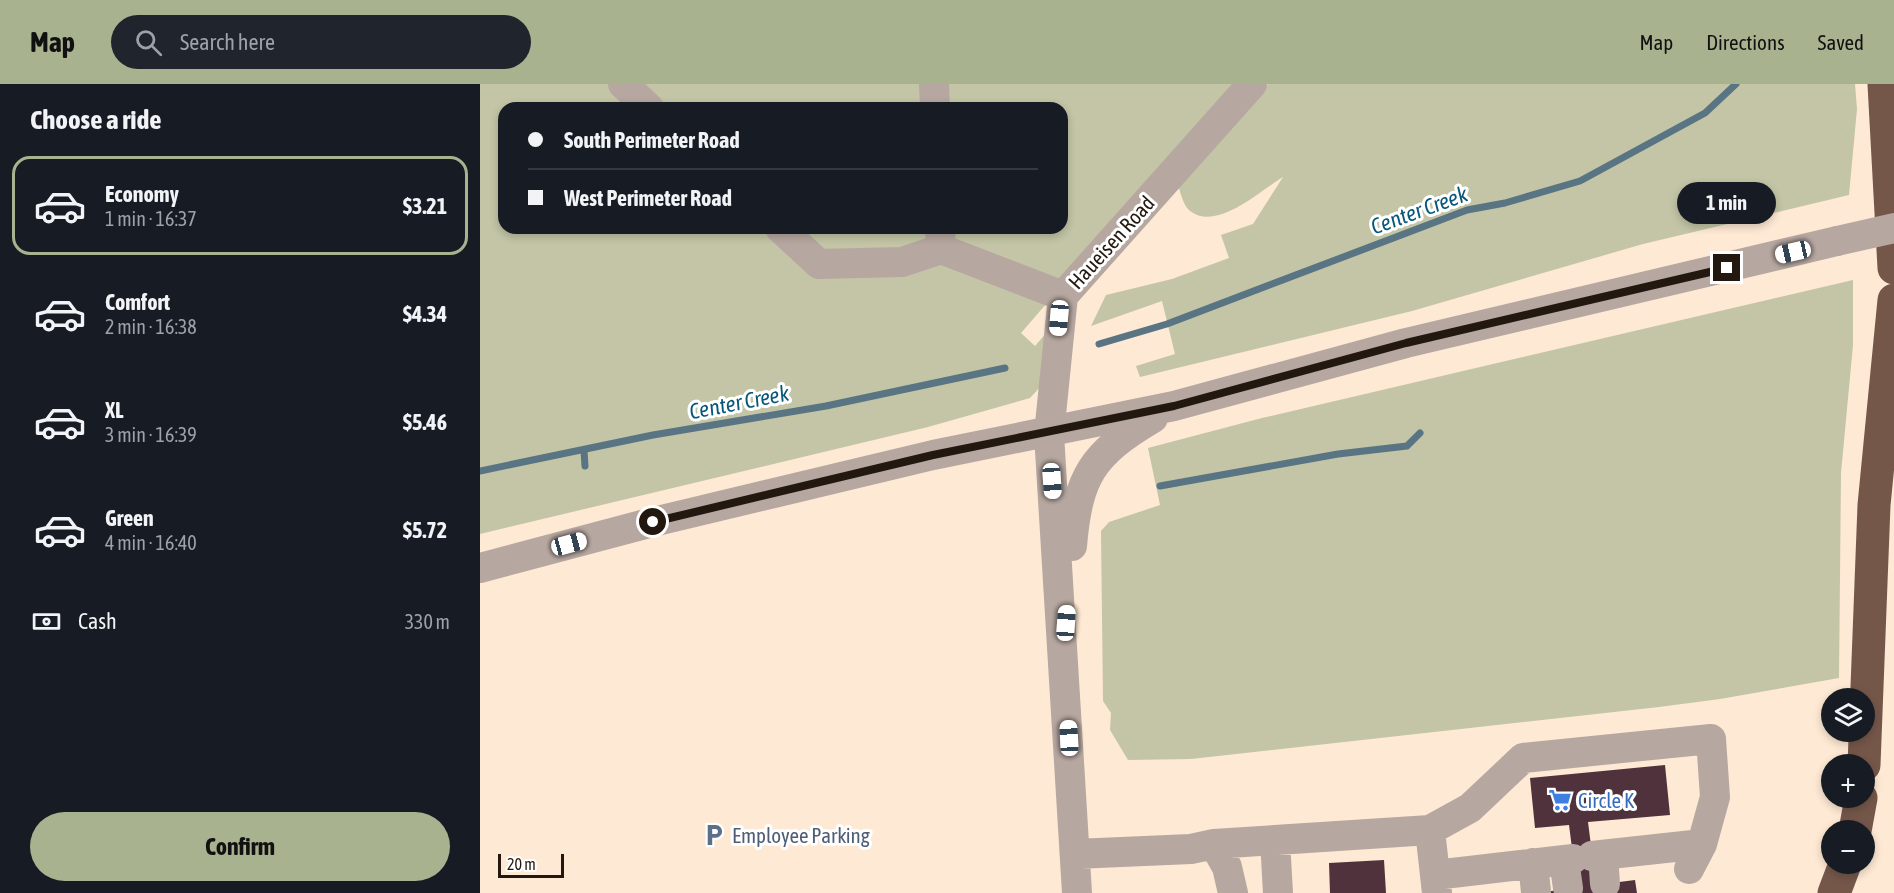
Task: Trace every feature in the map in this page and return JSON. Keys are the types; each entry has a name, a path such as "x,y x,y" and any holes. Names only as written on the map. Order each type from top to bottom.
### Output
{"highway":[{"path":"1884,84 1894,268"},
{"path":"1864,754 1874,505 1894,300"},
{"path":"1834,893 1841,874"}],"street":[{"path":"623,84 642,102"},
{"path":"934,84 935,102"},
{"name":"Haueisen Road","path":"1064,645 1049,434 1063,296 1252,84"},
{"path":"480,568 653,522 921,458 1049,434 1174,406 1406,343 1894,228"},
{"path":"786,234 819,264 902,262 940,239 1063,296"},
{"path":"1077,893 1064,645 1075,510 1087,475 1121,437 1174,406"},
{"path":"1075,854 1191,849 1214,844 1430,830 1470,808 1523,758 1711,739 1715,796 1690,868 1584,867 1535,878 1436,884 1430,830"},
{"path":"1275,840 1278,893"},
{"path":"1214,844 1227,867 1233,893"}],"green space":[{"path":"480,84 1237,84 1021,333 1035,346 1047,332 1042,385 1030,398 928,427 480,534"},
{"path":"1268,84 1855,84 1857,109 1849,195 1643,244 1412,311 1140,377 1136,366 1175,354 1162,301 1091,326 1106,295 1172,279 1229,258 1221,235 1253,224 1283,177 1238,207 1213,216 1201,216 1190,211 1184,203 1178,185"},
{"path":"1853,280 1853,345 1841,473 1839,678 1720,699 1659,707 1191,759 1128,760 1110,730 1111,713 1103,701 1101,531 1109,522 1160,505 1148,448 1262,418"}],"building":[{"path":"1665,765 1670,815 1588,822 1596,885 1635,880 1637,893 1539,893 1577,887 1569,825 1535,828 1530,778"},
{"path":"1384,860 1386,893 1330,893 1329,863"}],"waterway":[{"name":"Center Creek","path":"1099,344 1167,324 1467,210 1505,203 1580,181 1705,113 1736,84"},
{"name":"Center Creek","path":"480,471 653,435 826,406 1005,368"},
{"path":"1160,486 1338,454 1407,446 1420,433"},
{"path":"584,451 585,466"}],"place":[{"name":"Circle K","path":"1560,800"},
{"name":"Employee Parking","path":"714,835"}],"route":[{"path":"653,522 933,455 1049,434 1174,406 1406,343 1727,268"}]}
